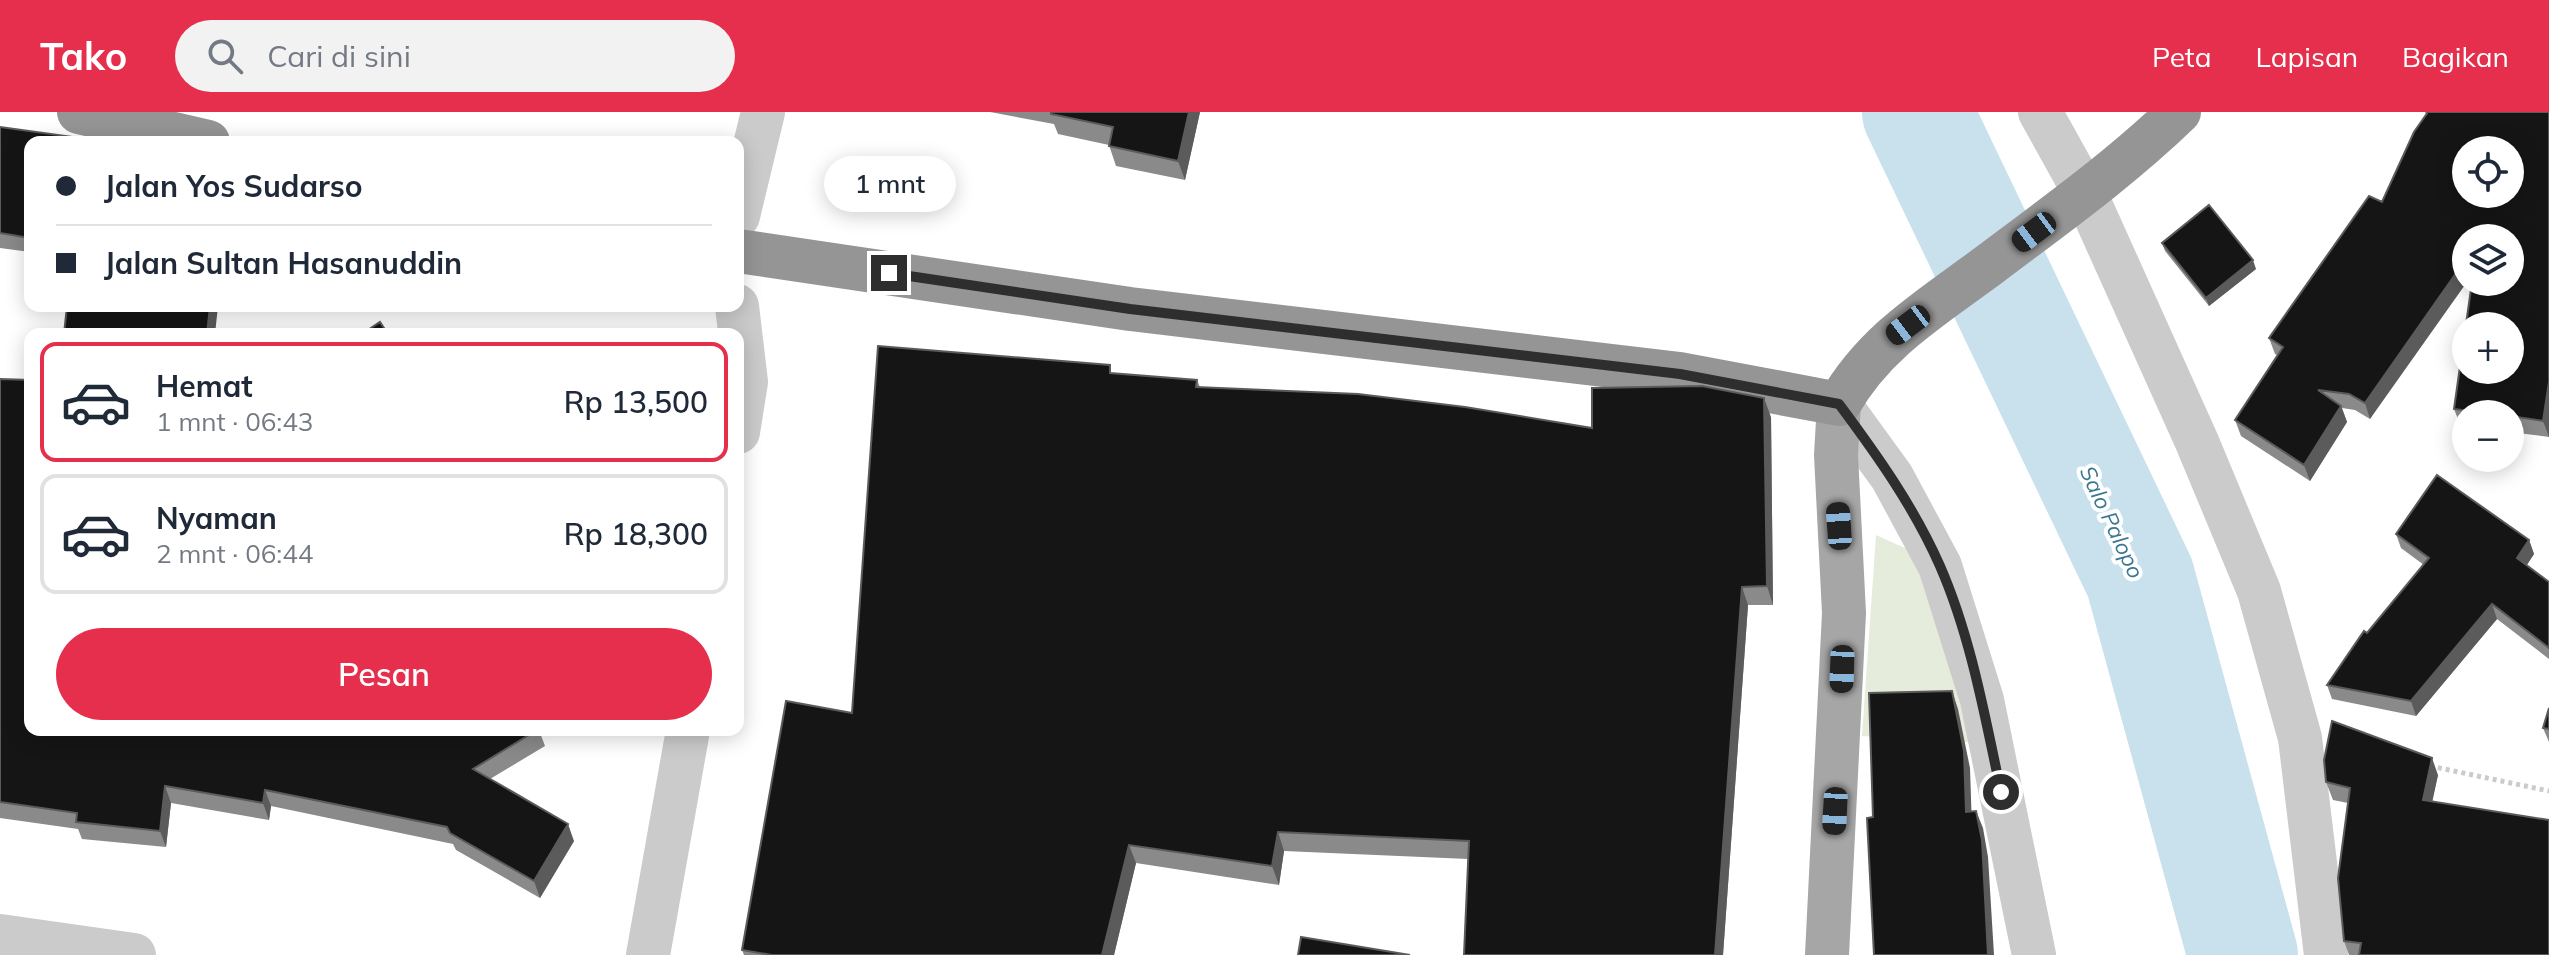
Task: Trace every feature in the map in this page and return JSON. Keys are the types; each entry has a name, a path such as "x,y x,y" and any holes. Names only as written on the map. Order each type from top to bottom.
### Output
{"highway":[{"path":"79,112 182,136"},
{"path":"744,252 1130,309 1680,374 1839,404 1859,371 1883,343 2072,203 2143,147 2179,112"}],"main road":[{"path":"1827,955 1844,613 1836,455 1839,404"}],"street":[{"path":"744,191 763,112"},
{"path":"2040,112 2072,203 2197,442 2259,591 2300,738 2326,955"},
{"path":"744,365 744,394"},
{"path":"1839,404 1892,477 1940,566 1982,700 2034,955"},
{"path":"648,955 687,736"},
{"path":"0,936 134,955"}],"path":[{"path":"2424,765 2549,791"}],"green space":[{"path":"1876,535 1916,553 1979,743 1862,736"}],"building":[{"path":"1051,112 1189,112 1178,161 1109,146 1113,127"},
{"path":"2428,112 2549,112 2549,382 2543,421 2524,418 2524,400 2455,400 2458,384 2524,384 2524,312 2468,312 2470,296 2524,296 2524,224 2452,224 2452,279 2365,403 2349,394 2318,390 2341,406 2304,465 2235,420 2283,347 2269,338 2369,196 2382,202 2414,132"},
{"path":"0,127 66,136 24,136 24,237 0,233"},
{"path":"2209,205 2253,260 2206,298 2162,243"},
{"path":"66,312 209,312 208,328 65,328"},
{"path":"878,346 1110,365 1110,373 1197,380 1196,387 1358,394 1465,407 1592,428 1592,388 1702,386 1764,398 1767,586 1742,587 1715,955 1464,955 1469,841 1278,832 1272,866 1129,845 1102,955 772,955 742,950 786,701 852,713"},
{"path":"0,379 24,380 24,736 527,736 473,769 568,824 534,881 450,833 447,827 265,790 263,803 165,786 160,831 76,822 77,813 0,802"},
{"path":"2437,475 2529,540 2517,558 2549,582 2549,648 2492,604 2411,701 2327,685 2364,631 2367,633 2429,558 2396,534"},
{"path":"1952,691 1964,751 1966,812 1976,811 1982,840 1988,955 1874,955 1867,818 1873,817 1869,693"},
{"path":"2549,708 2549,729 2543,728"},
{"path":"2332,721 2432,758 2423,800 2549,820 2549,955 2359,955 2361,943 2344,941 2338,878 2350,788 2326,782 2324,760"},
{"path":"1301,937 1410,955 1298,955"}],"waterway":[{"name":"Salo Palopo","path":"1917,112 2140,578 2243,955"}],"route":[{"path":"889,273 1130,309 1680,374 1839,404 1892,477 1940,566 1982,700 2001,792"}]}
